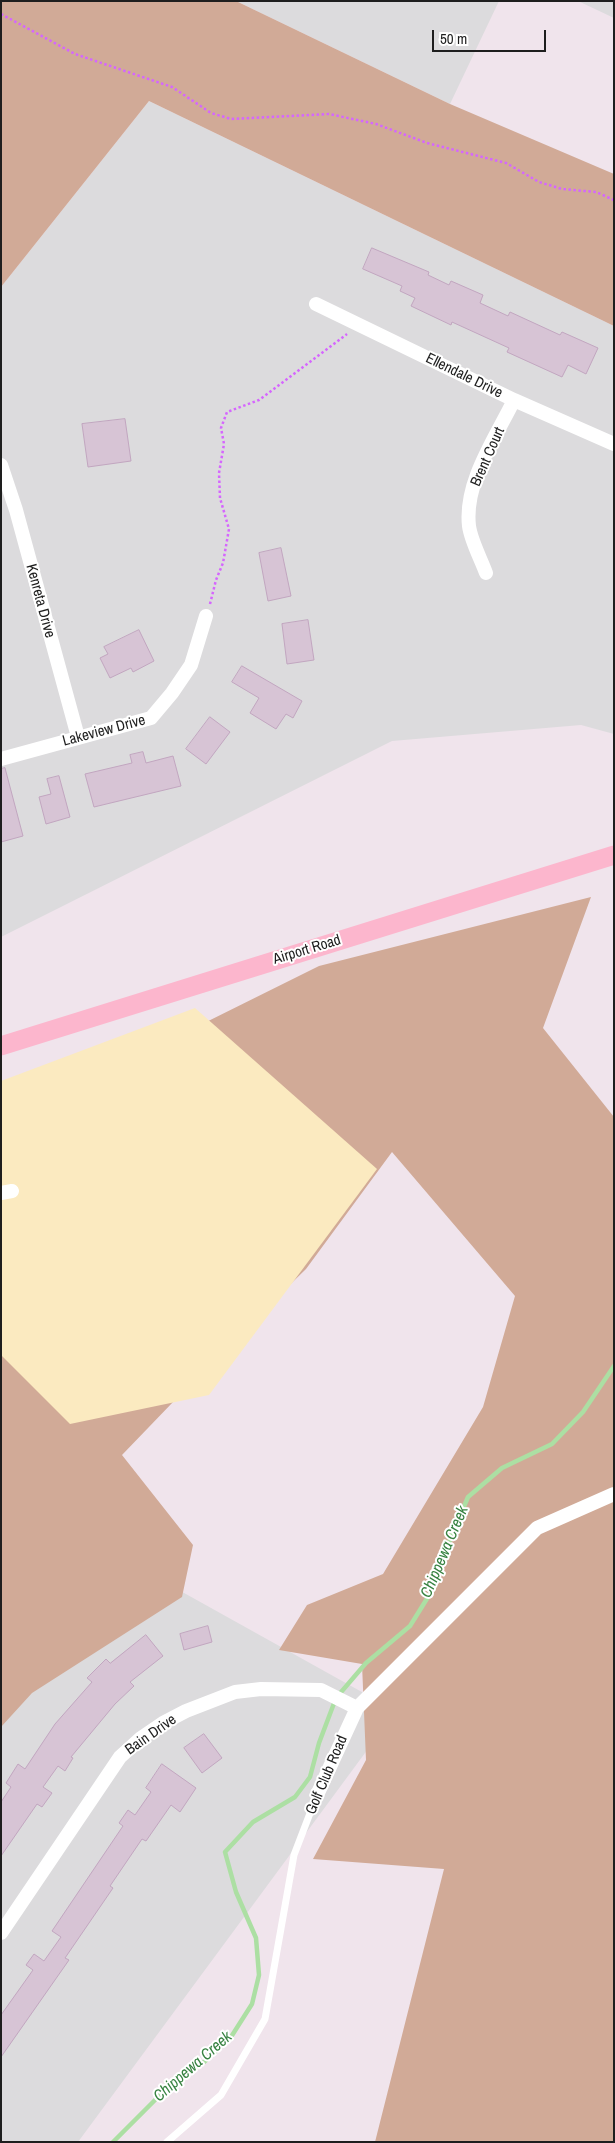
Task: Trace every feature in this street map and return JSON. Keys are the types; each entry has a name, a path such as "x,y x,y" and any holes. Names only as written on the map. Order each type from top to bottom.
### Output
{"main road":[{"name":"Airport Road","path":"1,1046 614,855"}],"street":[{"name":"Ellendale Drive","path":"316,304 514,400 614,444"},
{"name":"Brent Court","path":"486,573 469,526 471,500 476,478 514,400"},
{"name":"Kenreta Drive","path":"1,465 16,510 78,738"},
{"name":"Lakeview Drive","path":"1,759 151,718 172,693 191,665 206,616"},
{"name":"Golf Club Road","path":"318,1795 357,1708 537,1528 614,1494"},
{"name":"Bain Drive","path":"1,1933 120,1757 141,1738 186,1711 235,1692 261,1689 321,1690 357,1708"}],"lane":[{"name":"Golf Club Road","path":"167,2142 221,2095 265,2019 294,1855 318,1795"}],"path":[{"path":"1,14 74,54 172,87 212,113 231,118 329,114 376,124 427,143 506,163 539,182 562,189 596,192 614,200"},
{"path":"206,616 223,563 229,529 220,498 219,473 224,444 221,428 227,412 260,400 316,355 361,325"}],"shaded area":[{"path":"1,1 236,1 450,104 614,174 614,326 149,101 1,287"},
{"path":"236,1 499,1 450,104"},
{"path":"578,1 614,1 614,18"},
{"path":"149,101 614,326 614,734 581,725 392,741 1,937 1,287"},
{"path":"591,897 543,1028 614,1117 614,2142 375,2142 444,1869 313,1859 366,1760 362,1664 279,1650 307,1605 383,1574 483,1407 515,1296 392,1152 306,1269 226,1347 122,1455 193,1545 182,1597 32,1693 1,1727 1,1226 166,1042 319,966"},
{"path":"195,1008 377,1169 209,1395 70,1424 1,1355 1,1081"},
{"path":"1,1491 396,1711 78,2142 1,2142"}],"building":[{"path":"372,248 429,272 428,275 449,285 451,281 483,295 480,303 508,316 510,312 560,335 562,332 598,348 586,374 568,365 562,377 507,352 509,348 452,322 451,325 411,306 415,298 400,291 402,286 363,269"},
{"path":"125,419 131,461 88,467 82,424"},
{"path":"281,548 291,596 268,601 259,553"},
{"path":"308,620 314,660 287,664 282,624"},
{"path":"139,630 154,661 133,672 131,668 110,678 100,658 108,654 104,647"},
{"path":"242,666 302,701 293,718 286,714 276,729 250,713 259,698 232,682"},
{"path":"210,717 230,732 206,764 186,749"},
{"path":"143,752 146,763 173,756 181,786 94,807 85,774 132,763 130,755"},
{"path":"5,768 23,836 1,842 1,769"},
{"path":"59,776 70,817 46,824 39,797 51,794 47,779"},
{"path":"208,1626 212,1642 184,1650 180,1634"},
{"path":"146,1635 163,1656 130,1682 134,1686 115,1704 71,1757 73,1758 65,1771 58,1766 43,1787 52,1793 42,1807 37,1804 1,1856 1,1802 11,1787 6,1783 18,1764 25,1769 55,1724 92,1682 87,1678 106,1659 110,1663"},
{"path":"204,1734 222,1758 202,1773 184,1748"},
{"path":"162,1764 196,1788 180,1812 171,1805 146,1841 142,1839 110,1886 113,1888 65,1958 69,1960 1,2057 1,2015 33,1970 26,1965 34,1954 44,1961 61,1937 52,1931 123,1826 119,1823 128,1810 135,1815 151,1792 146,1788"}],"waterway":[{"name":"Chippewa Creek","path":"113,2142 168,2087 204,2062 231,2037 252,2004 259,1975 256,1938 236,1892 225,1852 253,1822 295,1797 310,1777 319,1743 336,1698 366,1663 410,1626 433,1589 451,1537 468,1497 502,1468 552,1444 583,1412 614,1366"}]}
